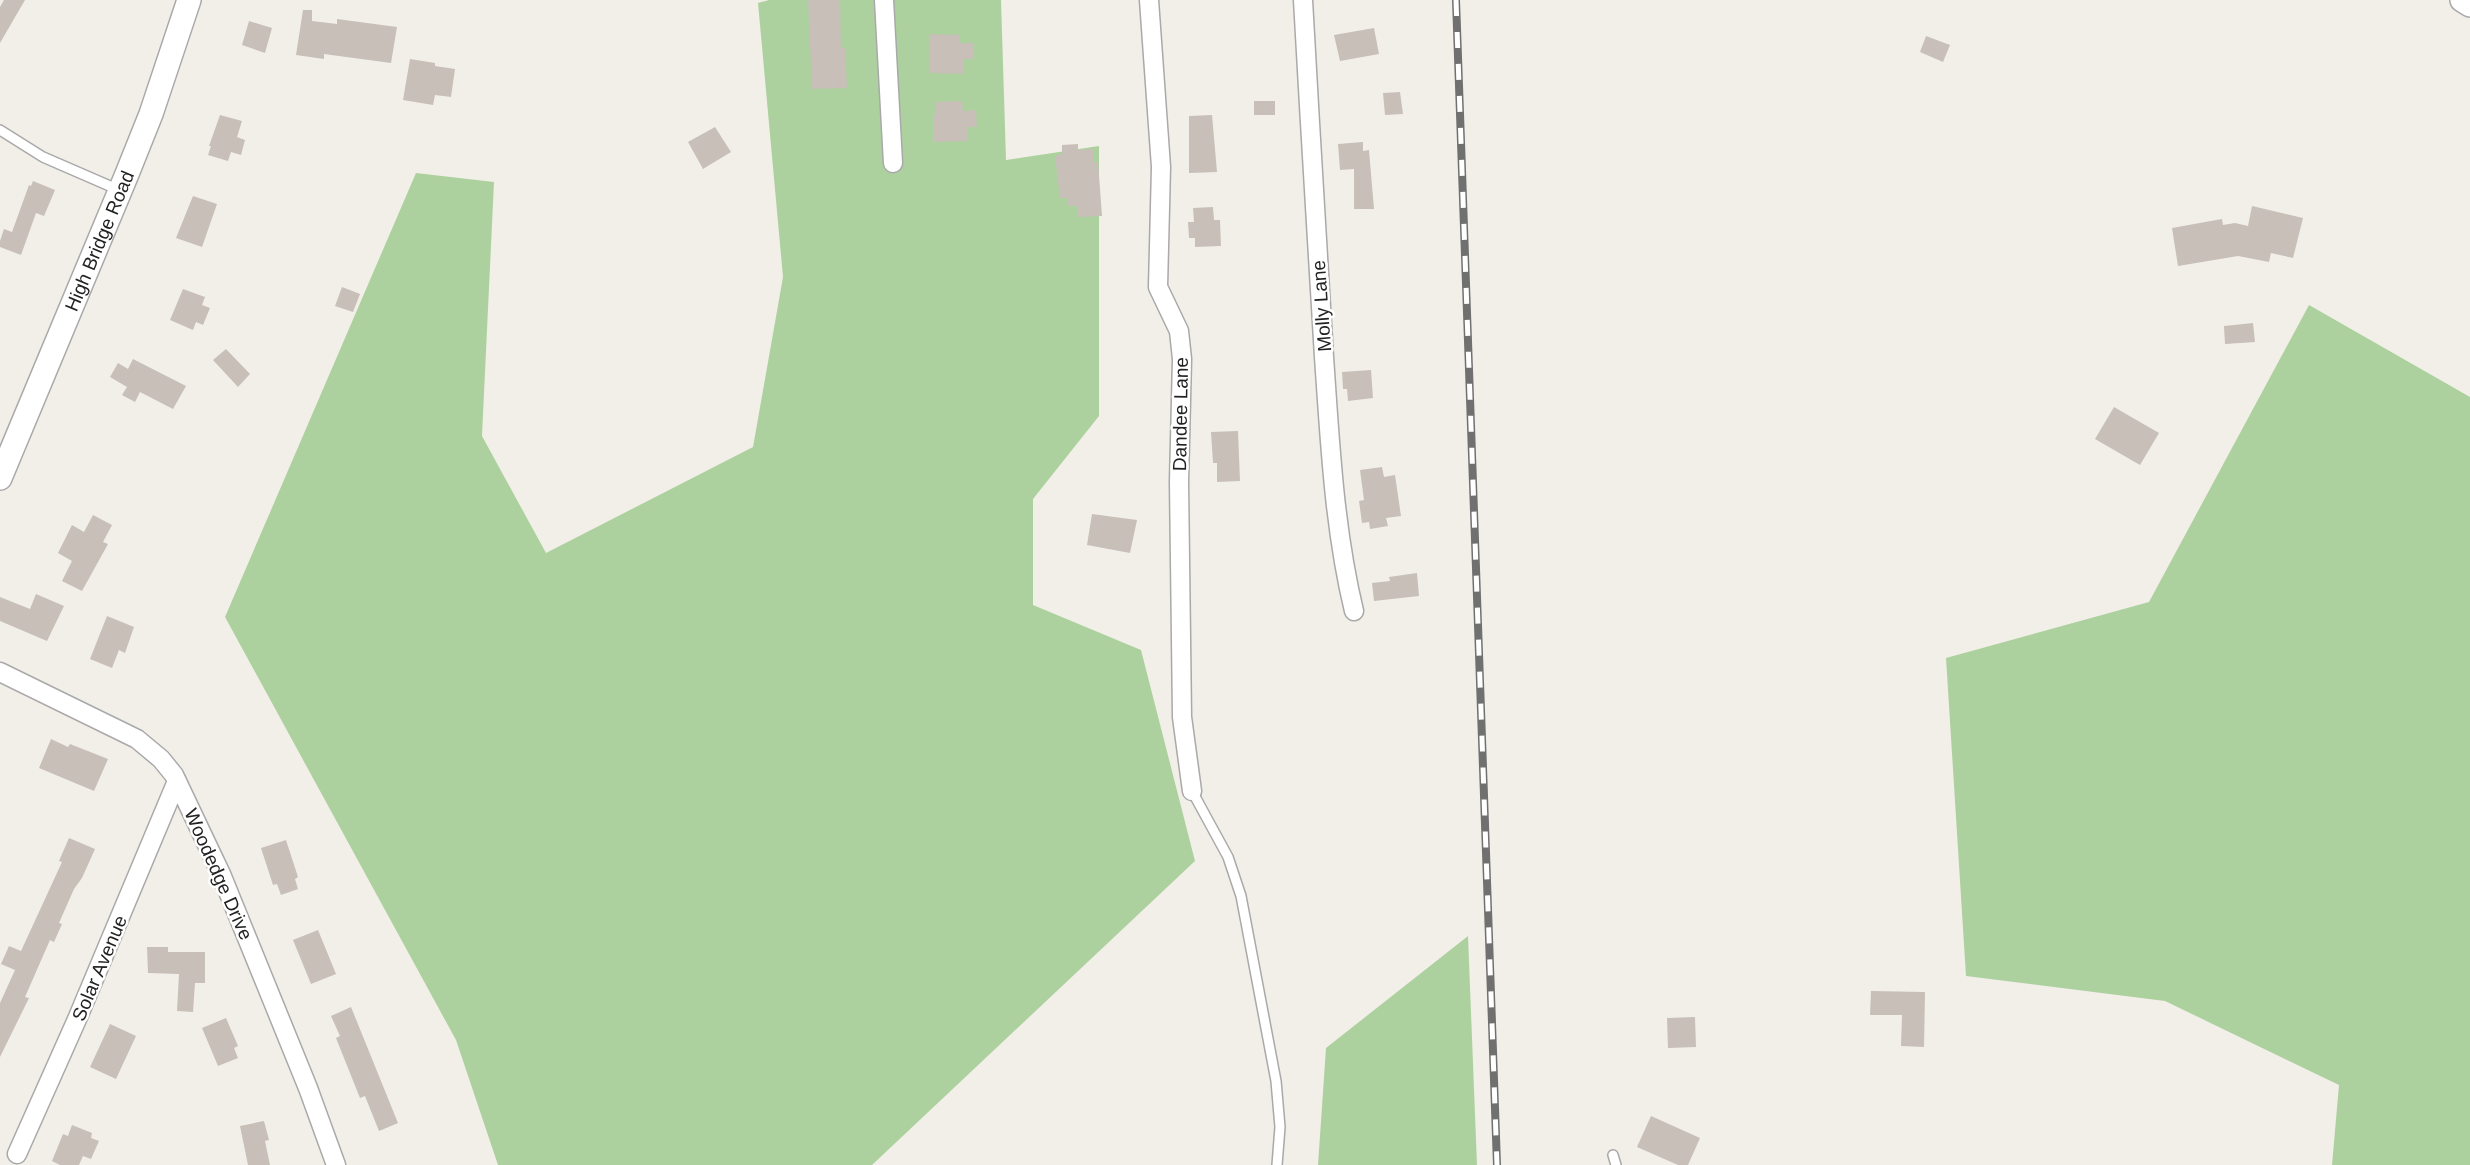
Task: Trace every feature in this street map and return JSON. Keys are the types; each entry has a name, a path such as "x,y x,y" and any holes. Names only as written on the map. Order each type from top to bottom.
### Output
{"street":[{"name":"High Bridge Road","path":"0,478 151,114 189,0"},
{"path":"884,0 893,163"},
{"name":"Dandee Lane","path":"1149,0 1161,167 1158,287 1179,331 1182,359 1179,482 1182,717 1192,791"},
{"name":"Molly Lane","path":"1303,0 1315,222 1333,471 1338,525 1354,611"},
{"path":"2462,0 2470,5"},
{"name":"Woodedge Drive","path":"0,672 137,739 161,759 177,781 221,874 326,1133 336,1165"},
{"name":"Solar Avenue","path":"17,1154 177,781"}],"lane":[{"path":"0,130 43,157 120,191"},
{"path":"1192,791 1228,857 1241,896 1276,1081 1280,1127 1277,1165"},
{"path":"1613,1155 1616,1165"}],"green space":[{"path":"769,0 1001,0 1006,160 1099,146 1099,416 1033,499 1033,605 1141,650 1195,861 872,1165 498,1165 456,1040 225,617 416,173 494,182 482,436 546,553 753,447 783,277 758,3"},
{"path":"2309,305 2470,397 2470,1165 2332,1165 2339,1085 2165,1001 1966,976 1946,658 2149,602"},
{"path":"1468,936 1477,1165 1318,1165 1326,1048"}],"building":[{"path":"4,0 25,0 0,43 0,7"},
{"path":"808,0 840,0 841,48 845,48 847,88 812,89"},
{"path":"303,10 312,10 312,21 337,24 337,19 397,27 391,63 324,54 324,59 296,55"},
{"path":"249,21 272,28 265,53 242,45"},
{"path":"1374,28 1379,54 1340,61 1334,35"},
{"path":"930,34 960,35 960,43 974,43 974,59 964,59 964,74 930,73"},
{"path":"1926,36 1950,45 1943,62 1920,52"},
{"path":"410,59 455,69 451,97 435,95 433,105 403,100"},
{"path":"1400,92 1403,114 1385,115 1383,93"},
{"path":"962,101 963,111 976,110 977,127 967,127 967,141 933,142 936,102"},
{"path":"1254,101 1275,101 1275,115 1254,115"},
{"path":"220,115 242,121 237,137 245,140 241,155 231,152 228,161 208,155"},
{"path":"1212,115 1217,172 1189,173 1189,116"},
{"path":"715,127 731,152 703,169 688,142"},
{"path":"1363,142 1363,151 1369,150 1374,209 1354,209 1354,169 1340,170 1338,144"},
{"path":"1078,144 1078,150 1093,149 1094,162 1098,162 1102,216 1078,217 1077,206 1068,206 1068,198 1060,198 1055,155 1062,155 1062,145"},
{"path":"33,181 55,190 44,216 36,213 21,255 0,247 0,241 4,229 12,232 29,185 31,186"},
{"path":"193,196 217,204 202,247 176,238"},
{"path":"2252,206 2303,218 2293,258 2271,253 2269,262 2238,256 2178,266 2172,228 2222,219 2223,225 2235,223 2248,226"},
{"path":"1213,207 1214,220 1220,220 1221,246 1195,247 1195,238 1189,238 1188,222 1194,222 1193,208"},
{"path":"342,287 360,294 353,312 335,306"},
{"path":"183,289 205,297 202,305 210,308 203,325 196,322 193,330 170,320"},
{"path":"2253,323 2255,342 2225,344 2224,326"},
{"path":"226,349 250,374 238,387 213,360"},
{"path":"133,359 186,386 173,409 140,392 135,402 122,395 127,387 110,377 118,363 128,369"},
{"path":"1371,370 1373,398 1348,401 1347,389 1343,389 1342,372"},
{"path":"2114,407 2159,433 2140,465 2095,439"},
{"path":"1238,431 1240,481 1217,482 1217,463 1213,463 1211,432"},
{"path":"1382,467 1384,477 1395,475 1401,516 1386,518 1388,526 1370,529 1369,522 1362,523 1359,501 1364,500 1360,470"},
{"path":"1092,514 1137,520 1130,553 1087,545"},
{"path":"93,515 112,525 103,542 108,544 82,591 62,581 72,561 58,553 72,525 84,532"},
{"path":"1417,573 1419,596 1374,601 1372,583 1390,581 1389,577"},
{"path":"36,594 64,606 47,641 0,621 0,597 30,609"},
{"path":"107,616 134,627 125,653 119,650 112,668 90,659"},
{"path":"51,739 108,759 94,791 39,768"},
{"path":"69,838 95,849 59,923 62,924 54,942 50,940 25,997 29,998 0,1057 0,1003 15,970 1,964 9,946 21,951 62,862 59,861"},
{"path":"286,840 298,877 295,879 298,889 281,895 277,884 273,885 261,848"},
{"path":"318,930 336,974 311,984 293,940"},
{"path":"147,947 168,947 168,952 205,952 205,983 195,983 193,1012 177,1011 179,974 148,973"},
{"path":"1871,991 1925,992 1924,1047 1901,1046 1902,1015 1870,1015"},
{"path":"351,1007 398,1123 379,1131 365,1096 360,1098 336,1038 340,1036 331,1016"},
{"path":"1695,1017 1696,1047 1668,1048 1667,1018"},
{"path":"226,1018 238,1046 234,1048 238,1058 218,1066 202,1028"},
{"path":"110,1024 136,1036 116,1079 90,1067"},
{"path":"1651,1116 1700,1138 1688,1165 1678,1165 1637,1147"},
{"path":"264,1121 269,1140 265,1141 270,1165 248,1165 240,1126"},
{"path":"72,1125 92,1133 91,1138 99,1141 91,1159 83,1156 79,1165 60,1165 52,1161 63,1134 68,1136"}],"railway":[{"path":"1456,0 1497,1165"}]}
